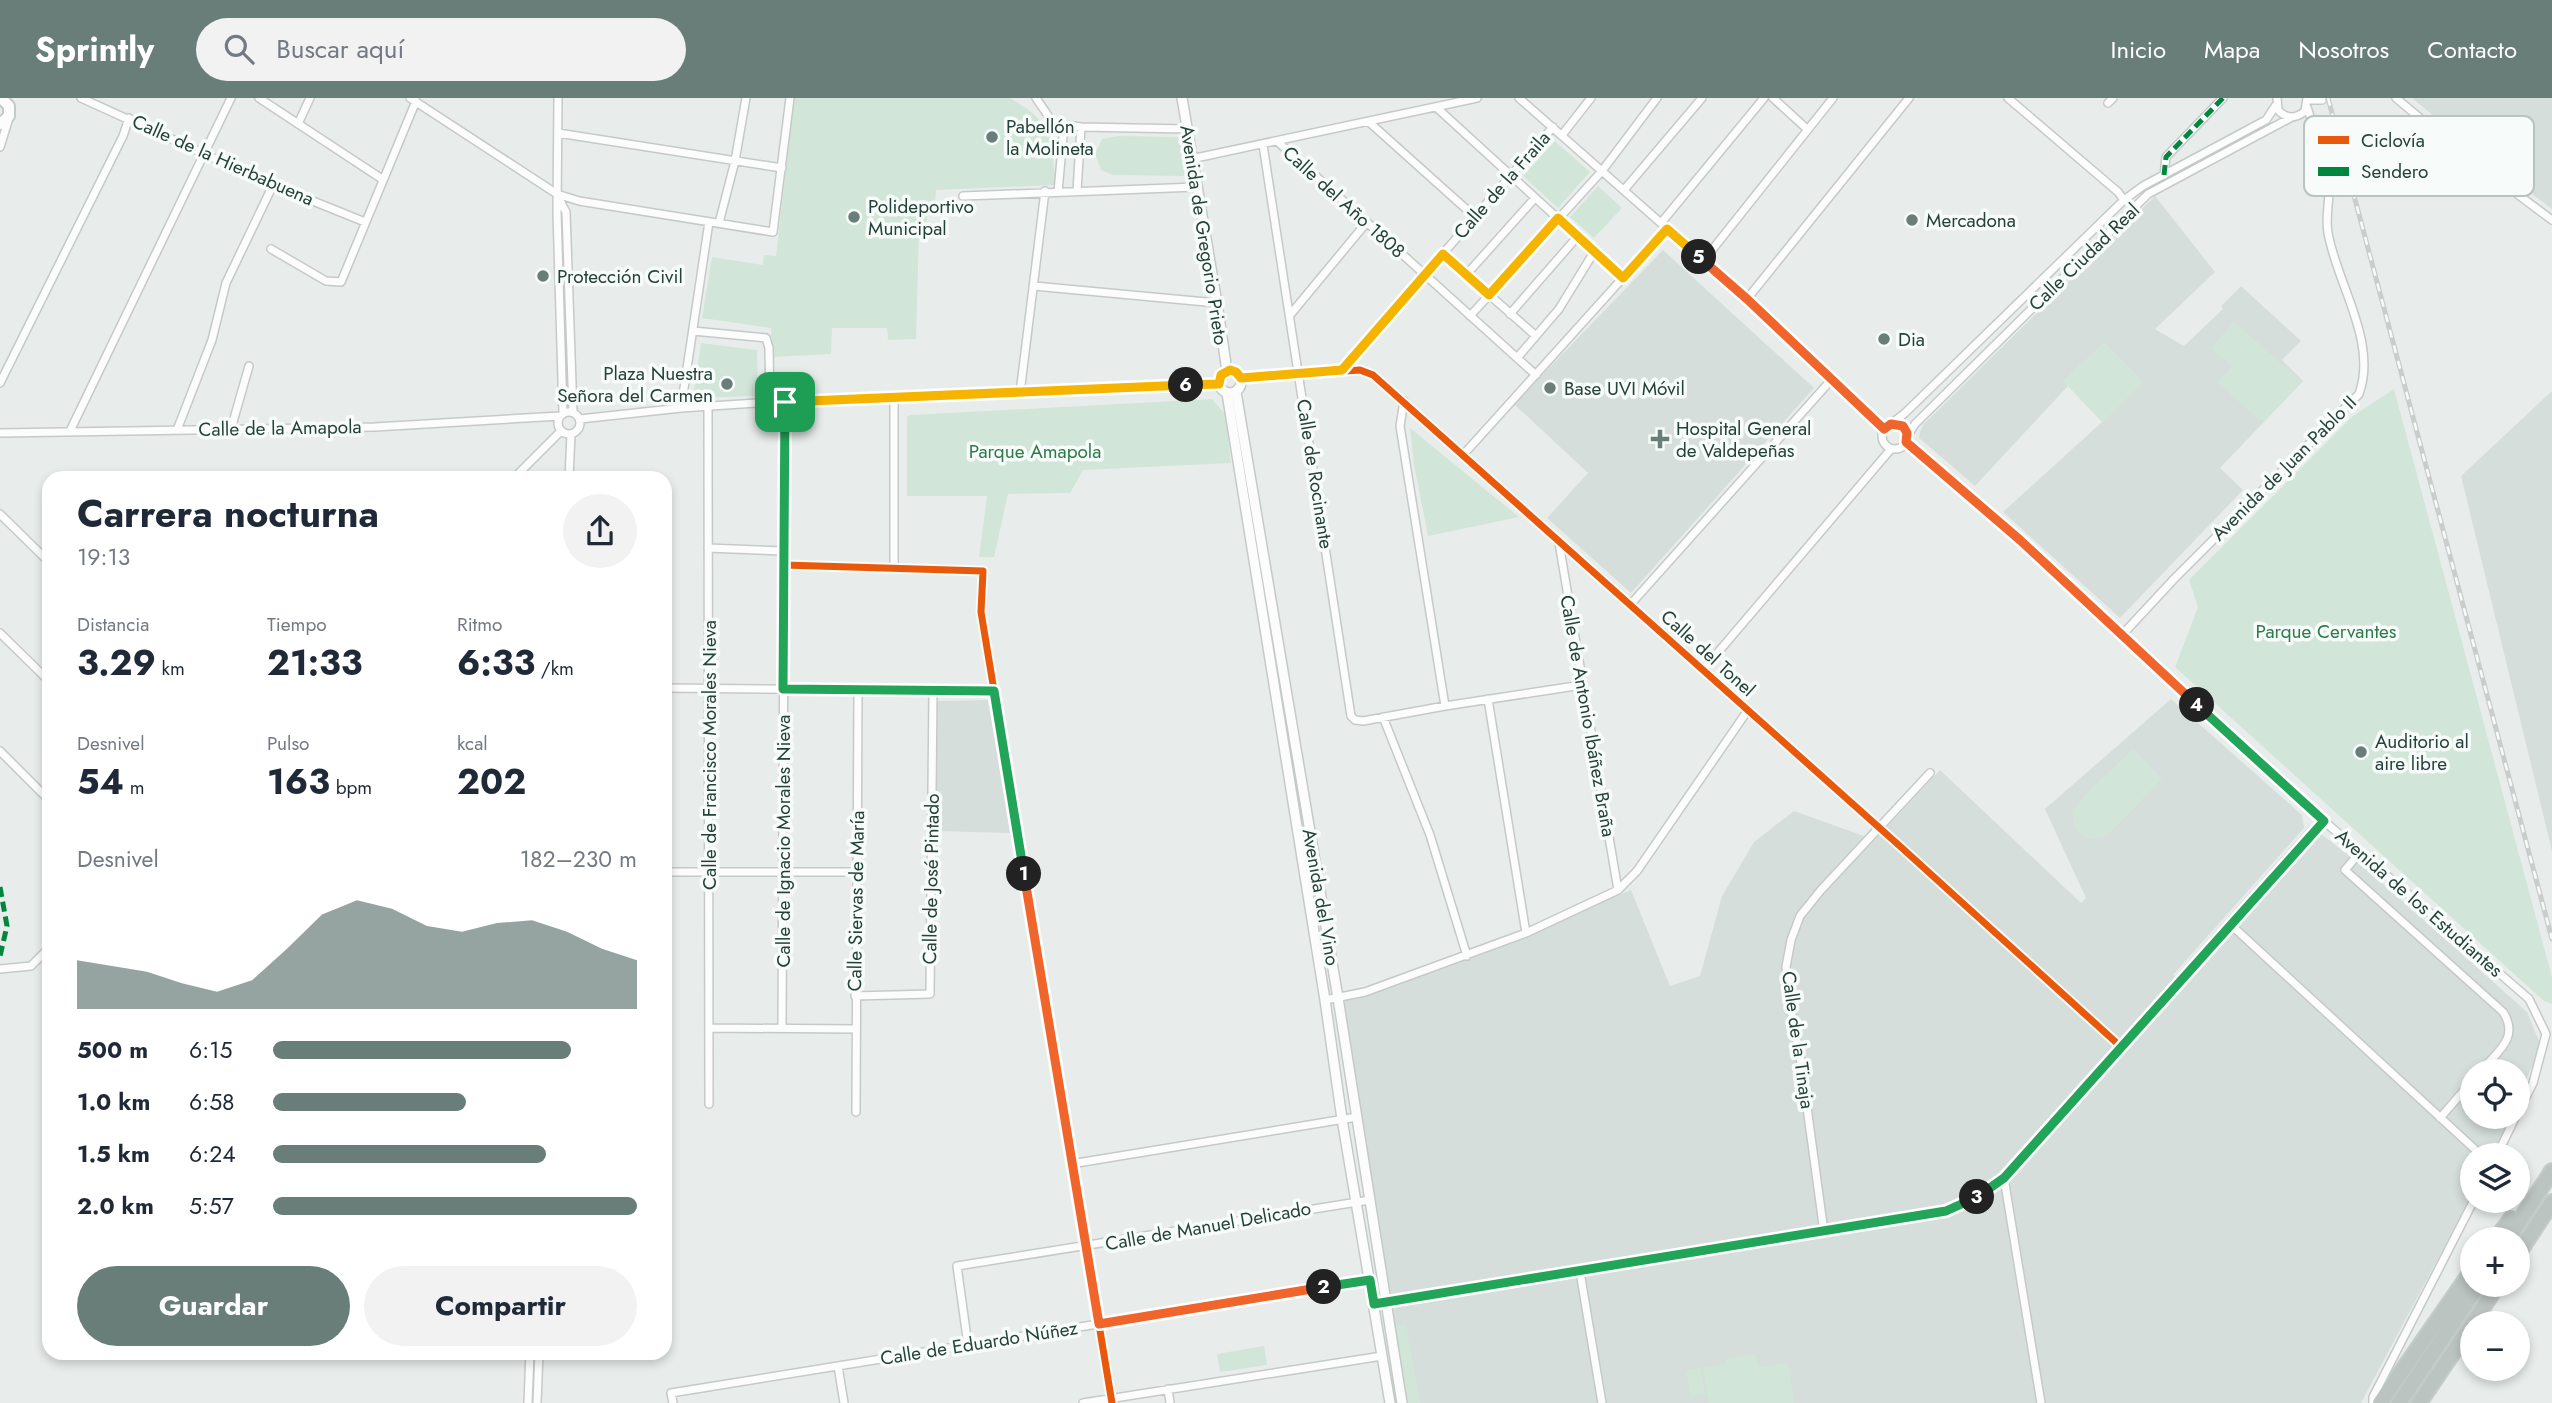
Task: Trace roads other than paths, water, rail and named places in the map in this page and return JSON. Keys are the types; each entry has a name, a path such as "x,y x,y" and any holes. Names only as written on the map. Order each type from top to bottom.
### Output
{"highway":[{"path":"2516,1227 2552,1171"},
{"path":"2505,1227 2523,1204 2541,1189"},
{"path":"2530,1236 2552,1202"},
{"path":"2380,1403 2460,1288"},
{"path":"2399,1403 2470,1297"},
{"path":"2419,1403 2460,1343"},
{"path":"2427,1403 2434,1383"}],"main road":[{"path":"1,98 9,106 9,114"},
{"path":"0,124 9,114 14,98"}],"street":[{"name":"Calle de la Hierbabuena","path":"81,98 273,185 365,222"},
{"path":"69,431 231,98"},
{"path":"259,98 382,179"},
{"path":"298,124 310,98"},
{"path":"558,98 561,415 558,422 561,431"},
{"path":"719,223 736,161 746,98"},
{"path":"271,249 326,281 341,282 413,100 557,194 579,201 773,232 790,98"},
{"path":"1036,98 1053,123 1081,127 1187,129"},
{"name":"Avenida de Gregorio Prieto","path":"1182,98 1227,371"},
{"path":"1191,159 1477,98"},
{"path":"1519,98 1747,299 1884,429"},
{"path":"1562,135 1591,98"},
{"path":"1470,316 1602,171 1657,98"},
{"path":"1624,190 1702,98"},
{"path":"1463,455 1623,278 1764,98"},
{"path":"1773,98 1807,129"},
{"path":"1703,261 1833,98"},
{"path":"1747,299 1909,98"},
{"path":"2008,98 2124,200"},
{"path":"2164,175 2166,157 2223,98"},
{"path":"2396,98 2418,116"},
{"path":"2307,102 2322,100"},
{"path":"2276,101 2282,114 2292,117"},
{"name":"Calle Ciudad Real","path":"1891,424 1905,414 2124,200 2143,186 2266,120 2276,101"},
{"name":"Calle Ciudad Real","path":"1907,440 1915,424 2148,194 2301,114 2307,102"},
{"path":"1436,107 1623,278"},
{"path":"0,147 9,114"},
{"path":"0,383 123,136 129,118"},
{"path":"1369,121 1475,217"},
{"path":"1058,191 1064,125"},
{"path":"1077,191 1081,127"},
{"name":"Calle de la Fraila","path":"1342,370 1553,127"},
{"path":"558,133 782,168"},
{"name":"Calle del Año 1808","path":"1278,142 1536,375"},
{"name":"Calle de Rocinante","path":"1263,145 1351,716 1355,720 1363,721 1383,717"},
{"path":"177,430 212,340 226,283 273,185"},
{"path":"963,196 1196,187"},
{"path":"1020,393 1045,191"},
{"path":"557,194 566,212 573,412 580,419"},
{"name":"Avenida de Juan Pablo II","path":"2122,635 2174,579 2359,394 2365,362 2361,340 2327,232 2328,196"},
{"path":"2520,196 2552,220"},
{"path":"1466,275 1535,198"},
{"path":"681,408 709,222"},
{"path":"1290,315 1367,222"},
{"path":"1510,314 1578,236"},
{"path":"1517,358 1559,309 1594,252"},
{"path":"1443,254 1536,337"},
{"path":"1034,286 1217,303"},
{"path":"693,331 766,338 769,348 770,402"},
{"path":"231,429 248,366"},
{"name":"Calle del Tonel","path":"1241,378 1342,370 1360,370 1373,374 2120,1046"},
{"path":"580,419 770,402 1219,384 1231,392 1240,387 1241,378 1236,372 1227,371 1221,375 1219,384"},
{"path":"1630,605 1832,379"},
{"name":"Avenida del Vino","path":"1231,392 1357,1117 1370,1200 1382,1356 1390,1403"},
{"name":"Avenida del Vino","path":"1231,392 1342,1119 1370,1280 1379,1304 1402,1403"},
{"path":"894,399 894,569"},
{"path":"1404,401 1400,426 1445,706"},
{"name":"Calle de Ignacio Morales Nieva","path":"782,1028 785,402"},
{"name":"Calle de Francisco Morales Nieva","path":"708,406 709,1104"},
{"path":"561,415 573,412"},
{"name":"Calle de la Amapola","path":"0,433 375,427 561,415"},
{"path":"561,431 571,434 579,429 580,419"},
{"path":"1703,670 1891,449 1900,448 1907,440 1903,426 1891,424 1884,429 1882,441 1891,449"},
{"path":"521,471 561,431"},
{"path":"569,471 571,434"},
{"name":"Avenida de los Estudiantes","path":"1907,440 2020,540 2324,821 2529,999 2546,1034 2530,1089"},
{"path":"0,514 42,555"},
{"name":"Calle de Antonio Ibáñez Braña","path":"1559,542 1618,890"},
{"path":"708,548 784,551"},
{"path":"784,565 983,571 981,612 1112,1401"},
{"path":"0,633 42,674"},
{"path":"1466,956 1430,835 1383,717 1582,685"},
{"path":"672,688 994,691"},
{"name":"Calle Siervas de María","path":"856,1112 858,690"},
{"name":"Calle de José Pintado","path":"855,996 930,994 933,690"},
{"path":"1488,699 1526,933"},
{"path":"1325,1000 1365,992 1466,956 1526,933 1618,890 1637,871 1748,710"},
{"path":"0,751 42,793"},
{"name":"Calle de la Tinaja","path":"1824,1232 1786,967 1791,940 1800,916 1878,827 1930,773"},
{"path":"1379,1304 1946,1211 1971,1201 2004,1178 2324,821"},
{"path":"2360,852 2345,870 2508,1019 2510,1027 2507,1041 2491,1059"},
{"path":"672,872 856,872"},
{"path":"2230,924 2468,1143"},
{"path":"0,969 31,966 42,955"},
{"path":"709,1028 855,1029"},
{"path":"2440,1118 2460,1095"},
{"path":"1071,1164 1357,1117"},
{"path":"2004,1178 2041,1403"},
{"name":"Calle de Manuel Delicado","path":"968,1345 957,1266 1370,1200"},
{"path":"2373,1403 2373,1397 2467,1213"},
{"path":"1580,1272 1602,1403"},
{"name":"Calle de Eduardo Núñez","path":"673,1403 671,1393 1370,1280"},
{"path":"1083,1403 1112,1401 1168,1389 1382,1356"},
{"path":"528,1403 530,1360"},
{"path":"537,1403 539,1360"},
{"path":"838,1366 844,1403"},
{"path":"1168,1389 1170,1403"}],"railway":[{"path":"2328,98 2333,116"},
{"path":"2354,196 2552,939"}],"place":[{"name":"Pabellón la Molineta","path":"992,137"},
{"name":"Polideportivo Municipal","path":"854,217"},
{"name":"Mercadona","path":"1912,220"},
{"name":"Protección Civil","path":"543,276"},
{"name":"Dia","path":"1884,339"},
{"name":"Plaza Nuestra Señora del Carmen","path":"727,384"},
{"name":"Base UVI Móvil","path":"1550,388"},
{"name":"Hospital General de Valdepeñas","path":"1660,439"},
{"name":"Auditorio al aire libre","path":"2361,752"}],"park label":[{"name":"Parque Amapola","path":"1035,451"},
{"name":"Parque Cervantes","path":"2326,631"}]}
